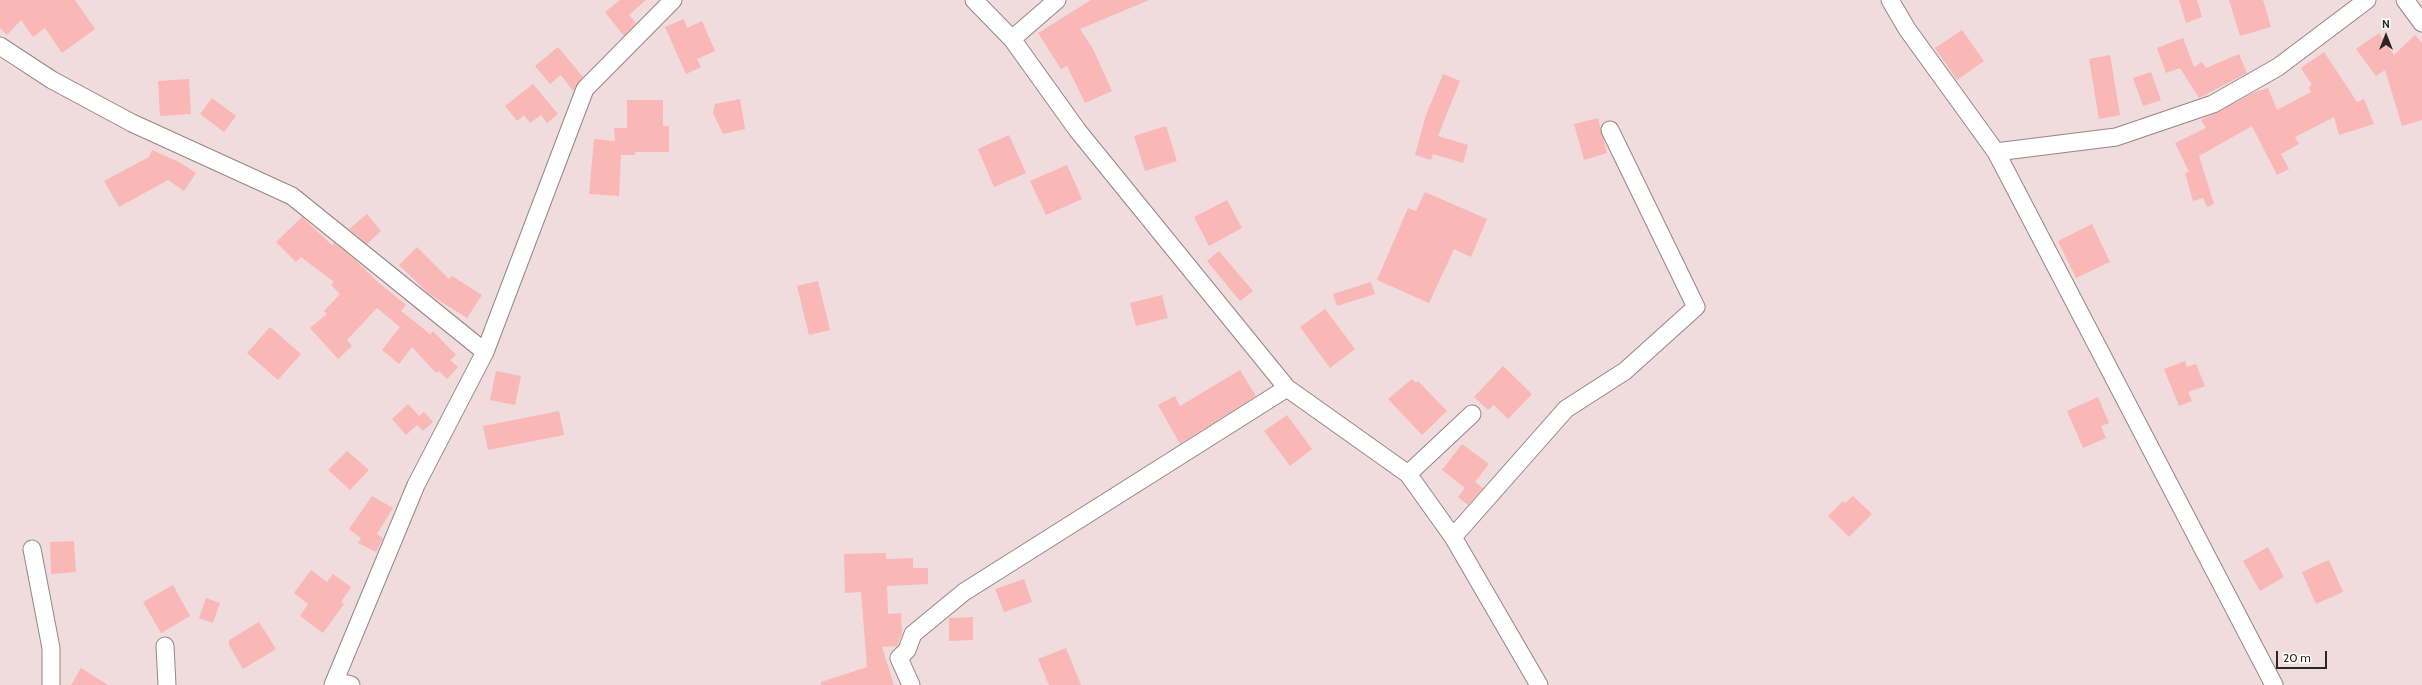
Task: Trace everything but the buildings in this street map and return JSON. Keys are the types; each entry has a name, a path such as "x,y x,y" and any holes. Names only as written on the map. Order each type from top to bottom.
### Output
{"street":[{"path":"340,684 416,485 485,352 585,89 673,0"},
{"path":"974,0 1012,39 1078,131 1287,388 1408,474 1453,537 1539,685"},
{"path":"1012,39 1057,0"},
{"path":"1890,0 1907,29 1996,152 2274,685"},
{"path":"1996,152 2116,137 2213,104 2278,67 2367,0"},
{"path":"2405,0 2422,23"},
{"path":"0,46 52,80 132,123 292,196 485,352"},
{"path":"1453,537 1566,409 1625,371 1696,307 1610,130"},
{"path":"911,685 899,658 907,650 913,634 964,592 1287,388"},
{"path":"1408,474 1472,414"},
{"path":"32,549 51,648 51,685"},
{"path":"165,646 168,685"}]}
